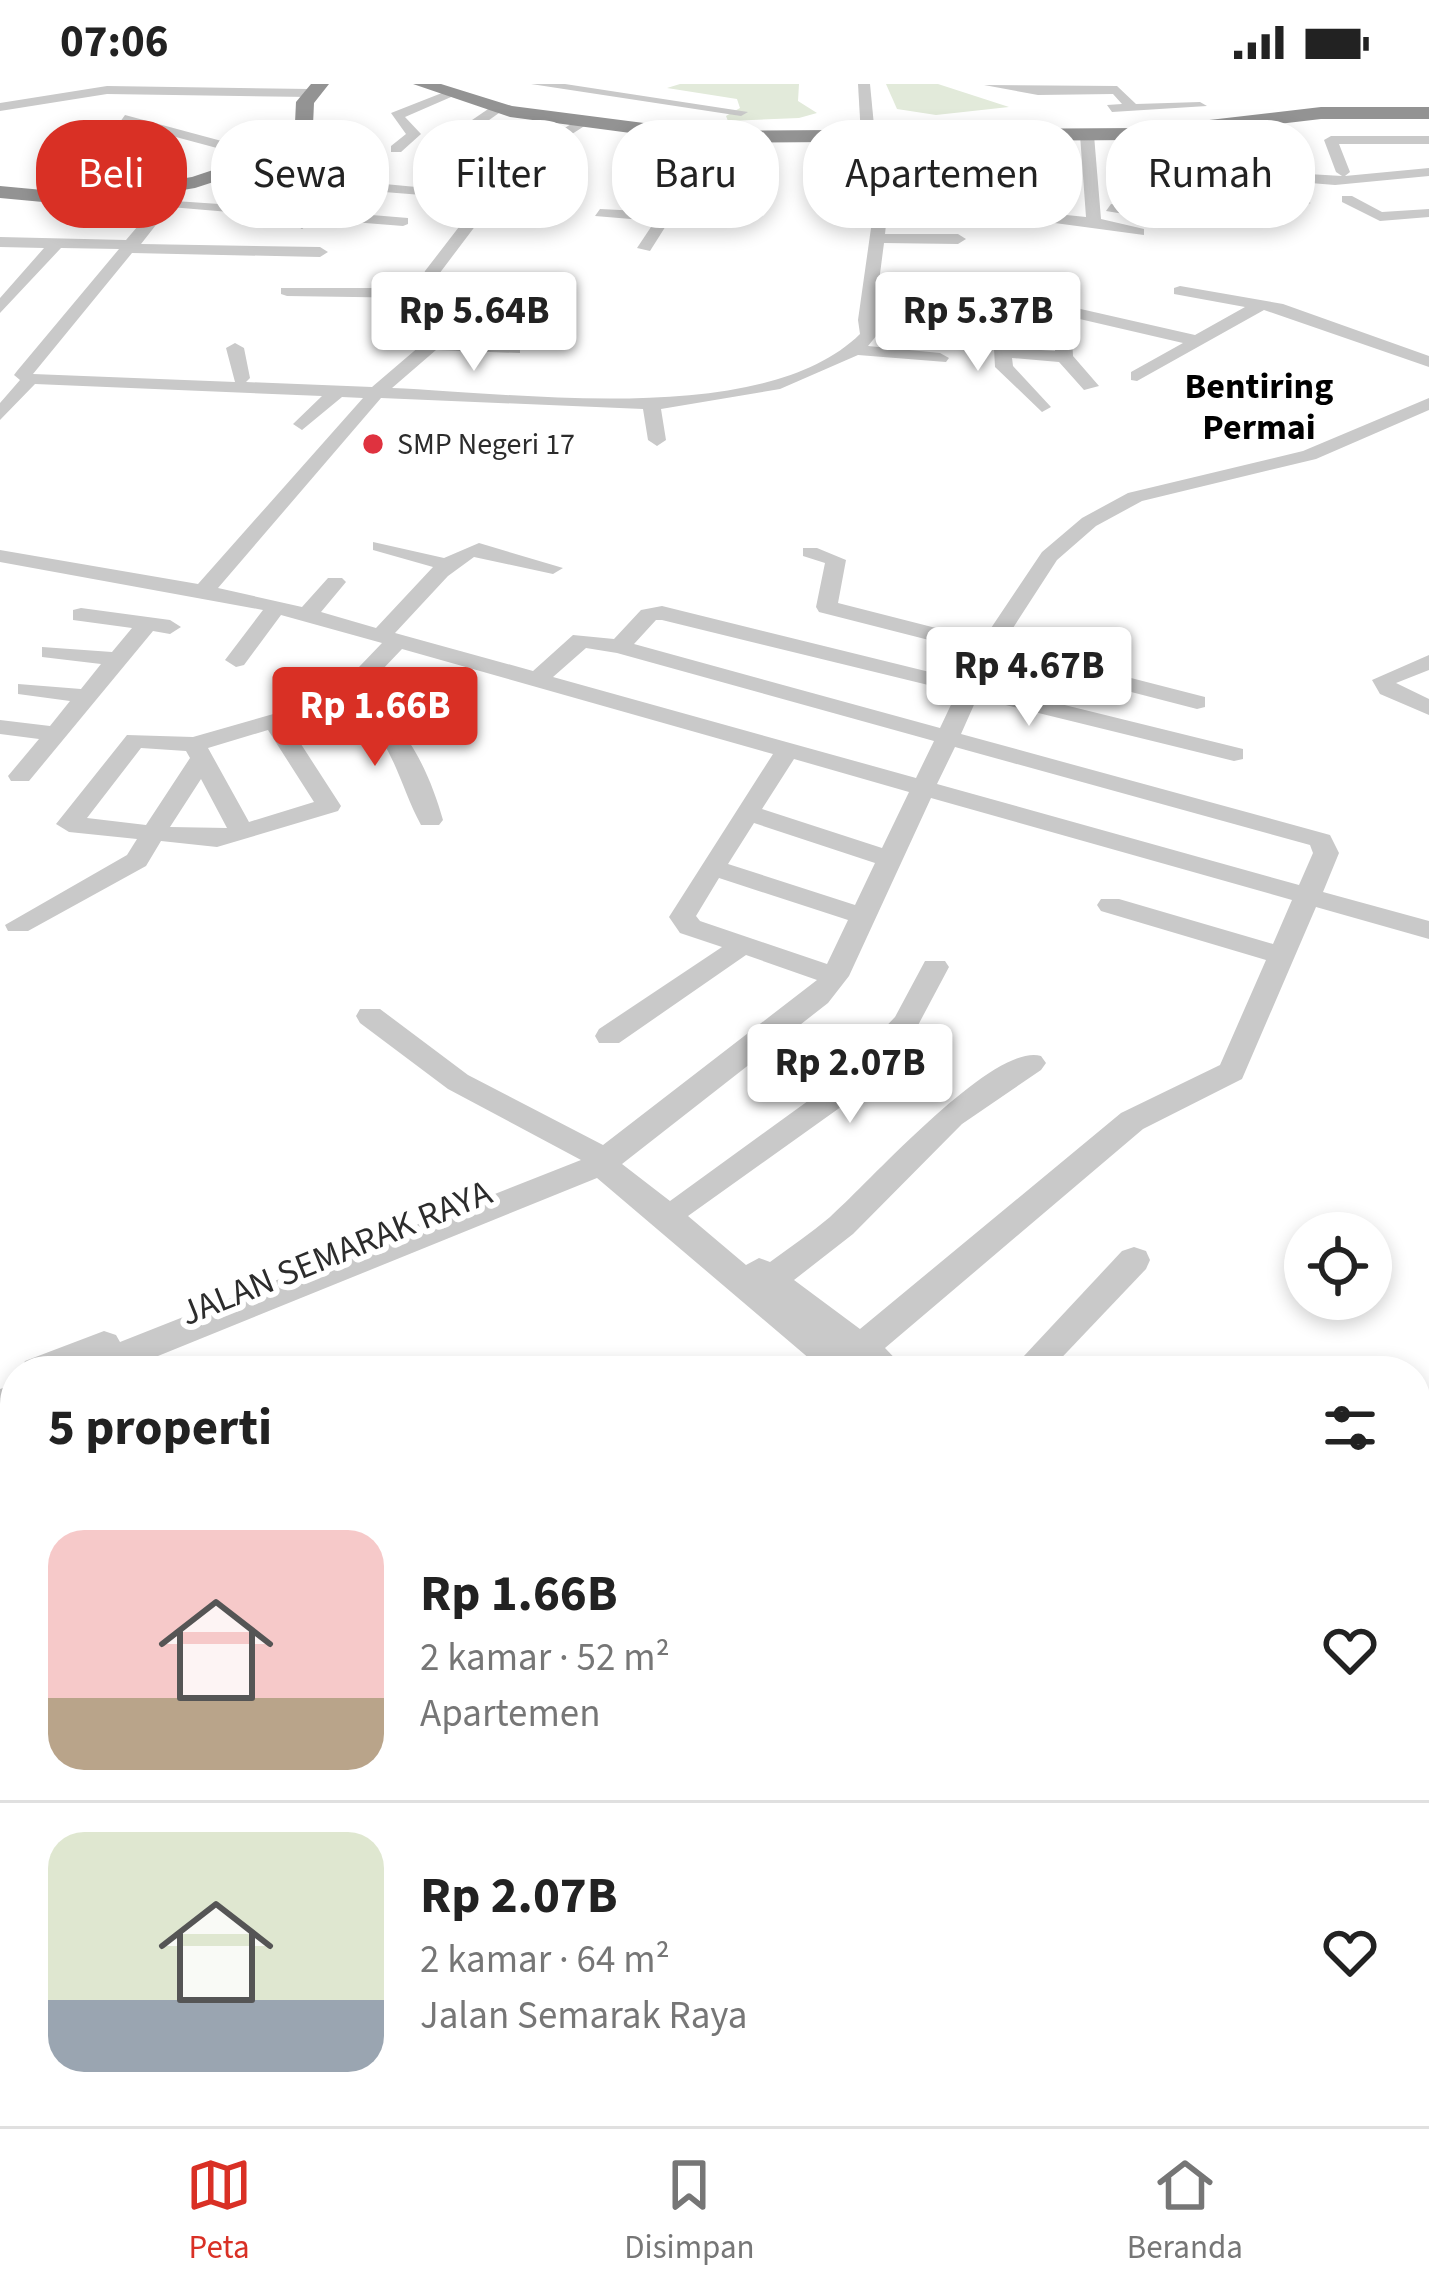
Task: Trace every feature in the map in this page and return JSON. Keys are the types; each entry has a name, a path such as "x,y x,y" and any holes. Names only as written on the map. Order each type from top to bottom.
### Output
{"highway":[{"path":"422,84 499,108 573,120"},
{"path":"306,120 315,89"},
{"path":"1266,120 1342,112 1429,113"},
{"path":"1082,135 1106,135"},
{"path":"0,192 36,195"}],"street":[{"path":"537,84 741,112"},
{"path":"864,84 867,120"},
{"path":"990,85 1038,91 1117,90 1132,107"},
{"path":"1184,85 1214,120"},
{"path":"0,107 107,90 315,89"},
{"path":"573,120 601,92"},
{"path":"396,149 414,134 396,116 452,94"},
{"path":"1094,108 1200,106"},
{"path":"481,120 499,108"},
{"path":"124,119 211,142"},
{"path":"1087,135 1094,214"},
{"path":"1381,138 1394,175"},
{"path":"1343,172 1330,140 1429,140"},
{"path":"1315,170 1394,175"},
{"path":"1315,176 1335,181 1429,172"},
{"path":"1315,204 1388,196"},
{"path":"1347,199 1380,217 1429,214"},
{"path":"600,213 612,214"},
{"path":"1082,214 1106,215"},
{"path":"1094,214 1139,232"},
{"path":"389,220 403,221"},
{"path":"0,412 21,378 152,228"},
{"path":"249,266 291,245 303,228"},
{"path":"0,242 291,245 314,257 347,228"},
{"path":"426,292 431,274 464,228"},
{"path":"645,248 657,228"},
{"path":"21,378 241,378 651,404 729,395 844,355 869,334 863,228"},
{"path":"844,355 864,260 877,228"},
{"path":"875,238 958,239"},
{"path":"0,308 56,244"},
{"path":"205,590 383,386 435,345 452,322 426,292 287,291"},
{"path":"1180,291 1262,304 1342,327 1429,362"},
{"path":"869,302 1063,310 1194,340"},
{"path":"1137,376 1262,304"},
{"path":"1000,306 1004,367 1042,406"},
{"path":"1063,310 1064,357 1090,386"},
{"path":"435,345 514,349"},
{"path":"235,348 241,378"},
{"path":"1000,352 1064,357"},
{"path":"21,378 689,397 844,355 940,358"},
{"path":"302,424 341,388"},
{"path":"651,404 656,440"},
{"name":"JALAN SEMARAK RAYA","path":"114,1356 155,1348 339,1261 611,1149 794,1015 835,976 988,648 1046,560 1112,508 1154,490 1309,455 1429,404"},
{"path":"1112,508 1103,496 1119,485"},
{"path":"380,546 447,565"},
{"path":"69,824 135,740 199,750 327,706 345,695 447,565 476,548 553,568"},
{"path":"810,552 837,564 827,607 1197,702"},
{"path":"0,556 205,590 307,616 1429,930"},
{"path":"307,616 335,582"},
{"path":"20,776 82,696 150,624 167,585"},
{"path":"236,660 275,608"},
{"path":"619,647 649,615 662,613 1234,754"},
{"path":"81,615 150,624"},
{"path":"538,678 581,640 619,647 1321,840 1326,853 1232,1072 1132,1121 859,1356"},
{"path":"50,652 115,659"},
{"path":"1429,662 1383,680 1388,689 1429,708"},
{"path":"26,689 82,696"},
{"path":"345,695 370,706 422,785 430,820"},
{"path":"38,820 218,839 335,814 275,722"},
{"path":"0,728 52,733"},
{"path":"199,750 242,832"},
{"path":"18,925 136,860 199,750"},
{"path":"788,751 683,922 835,976"},
{"path":"748,813 892,860"},
{"path":"713,868 862,916"},
{"path":"1110,905 1282,956"},
{"path":"609,1036 708,972 742,944"},
{"path":"683,1206 841,1092 906,1022 934,967"},
{"path":"370,1016 458,1082 611,1149 770,1280 850,1356"},
{"path":"770,1280 842,1225 951,1116 1030,1063"},
{"path":"611,1149 628,1183 849,1356"},
{"path":"1042,1356 1134,1261"}],"green space":[{"path":"680,84 799,84 798,101 817,113 728,120 726,116 740,108 737,99 667,88"},
{"path":"886,84 938,84 1009,107 936,115 897,109"}],"place":[{"name":"SMP Negeri 17","path":"373,444"}],"district":[{"name":"Bentiring Permai","path":"1259,406"}]}
